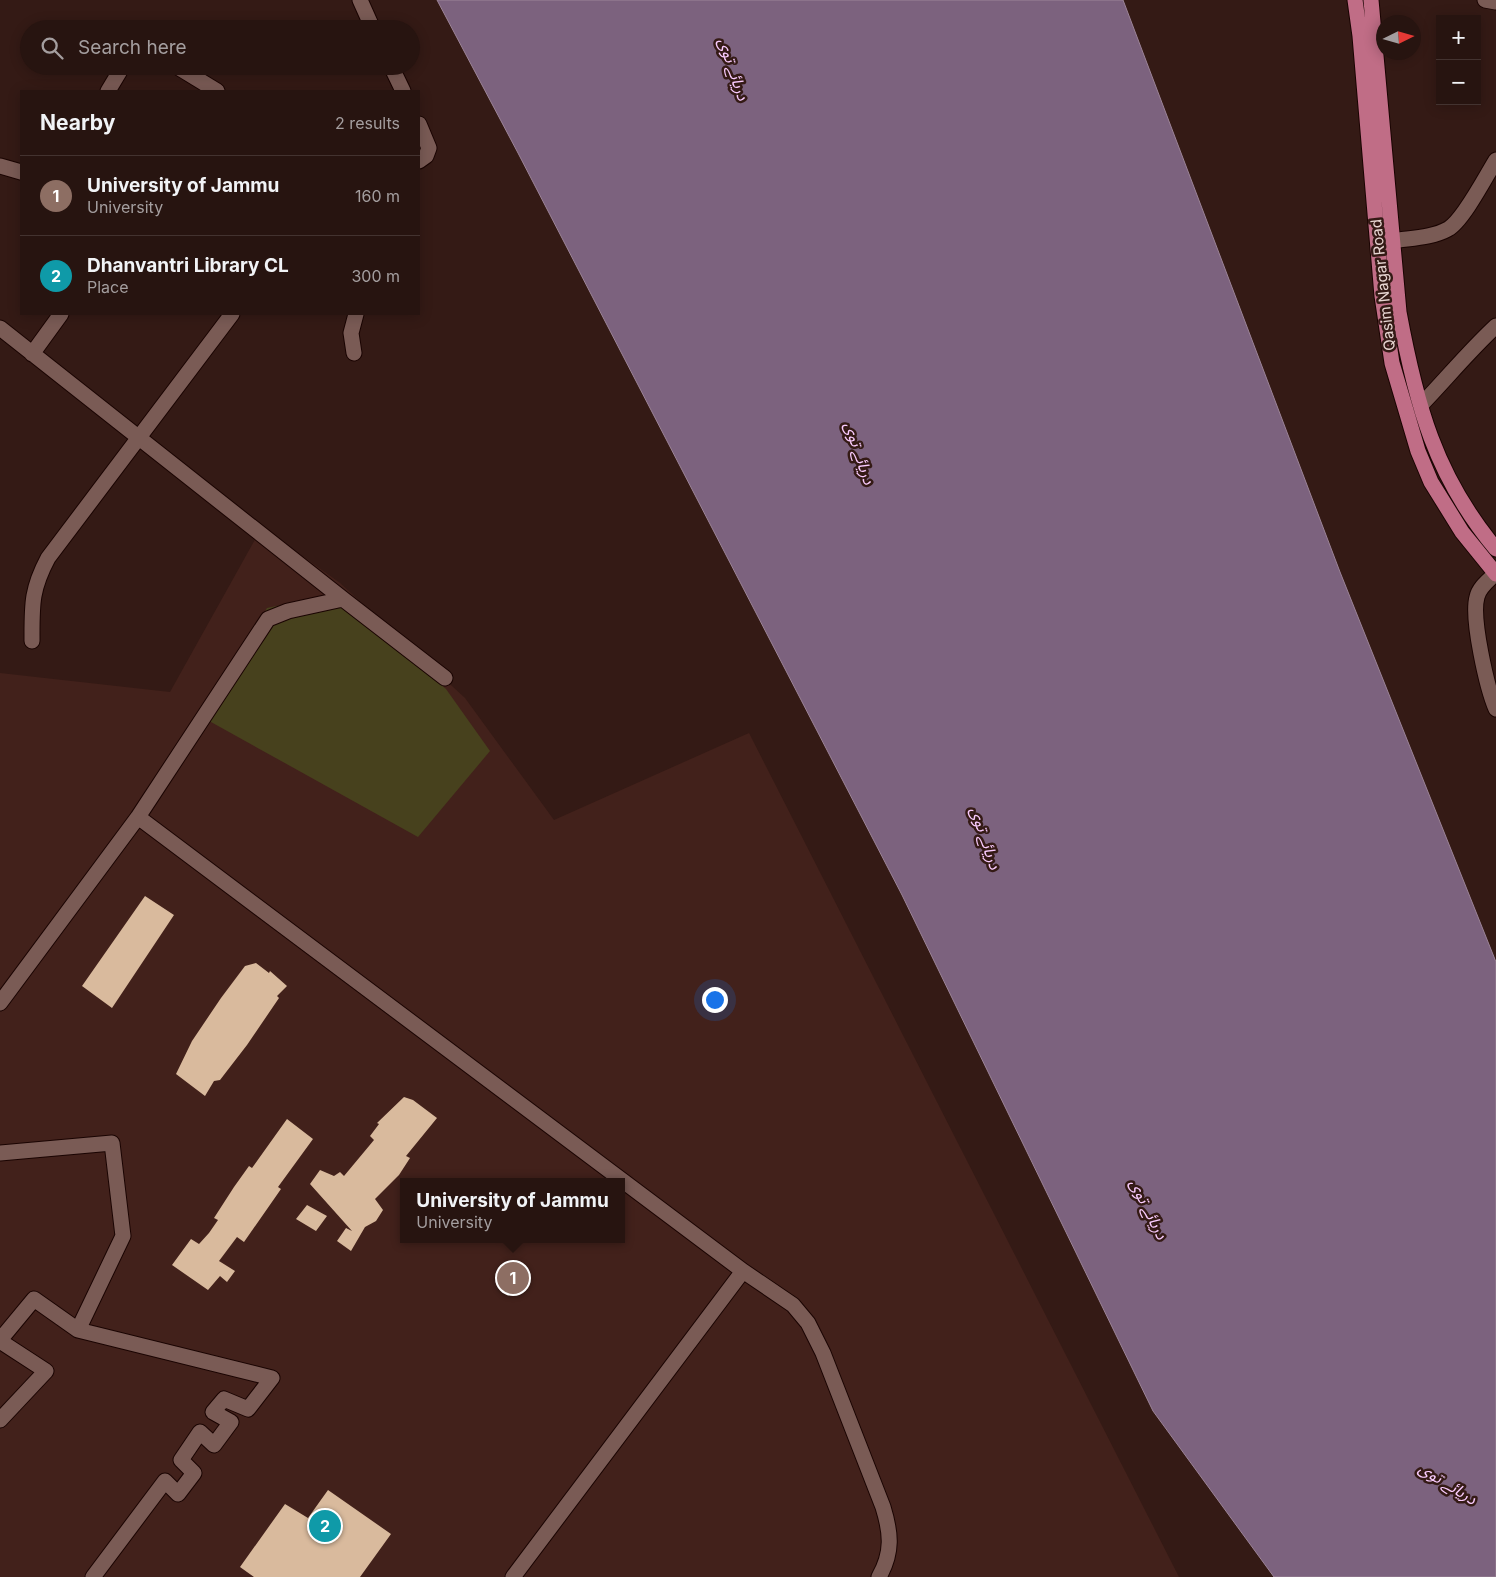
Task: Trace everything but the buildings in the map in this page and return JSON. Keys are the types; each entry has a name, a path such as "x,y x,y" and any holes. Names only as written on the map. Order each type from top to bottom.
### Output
{"main road":[{"name":"Qasim Nagar Road","path":"1355,0 1360,36 1382,296 1392,363 1418,451 1431,482 1462,532 1496,573"},
{"name":"Qasim Nagar Road","path":"1371,0 1398,312 1407,354 1427,428 1454,491 1474,522 1496,549"}],"street":[{"path":"360,0 369,20"},
{"path":"1485,0 1496,2"},
{"path":"109,90 118,75"},
{"path":"191,75 215,90"},
{"path":"395,75 403,90"},
{"path":"420,126 429,148 426,156 420,160"},
{"path":"1392,241 1438,234 1450,229 1460,218 1496,160"},
{"path":"0,166 20,172"},
{"path":"32,354 60,315"},
{"path":"32,641 32,604 36,580 48,558 137,437 231,315"},
{"path":"354,353 352,333 356,315"},
{"path":"1421,405 1451,374 1472,347 1496,326"},
{"path":"0,328 343,600 445,678"},
{"path":"1496,573 1481,588 1477,598 1476,615 1480,645 1496,709"},
{"path":"0,1003 138,817 268,619 288,611 343,600"},
{"path":"138,817 619,1178"},
{"path":"0,1153 112,1143 123,1236 78,1330"},
{"path":"625,1182 743,1271 793,1305 808,1323 823,1353 883,1506 890,1531 890,1551 879,1577"},
{"path":"513,1577 743,1271"},
{"path":"0,1420 46,1371 0,1340 34,1299 78,1330 272,1378 248,1409 224,1399 214,1412 231,1422 214,1445 200,1432 181,1460 194,1473 178,1494 165,1481 93,1577"}],"shaded area":[{"path":"262,527 340,583 465,698 554,820 749,733 1179,1577 0,1577 0,673 170,692"},
{"path":"334,594 446,689 490,751 418,837 202,717 267,608"}],"water":[{"name":"دریائے توی","path":"437,0 1123,0 1340,572 1496,962 1496,1577 1274,1577 1153,1411 902,895"}],"place":[{"name":"University of Jammu","path":"513,1278"},
{"name":"Dhanvantri Library CL","path":"325,1526"}]}
